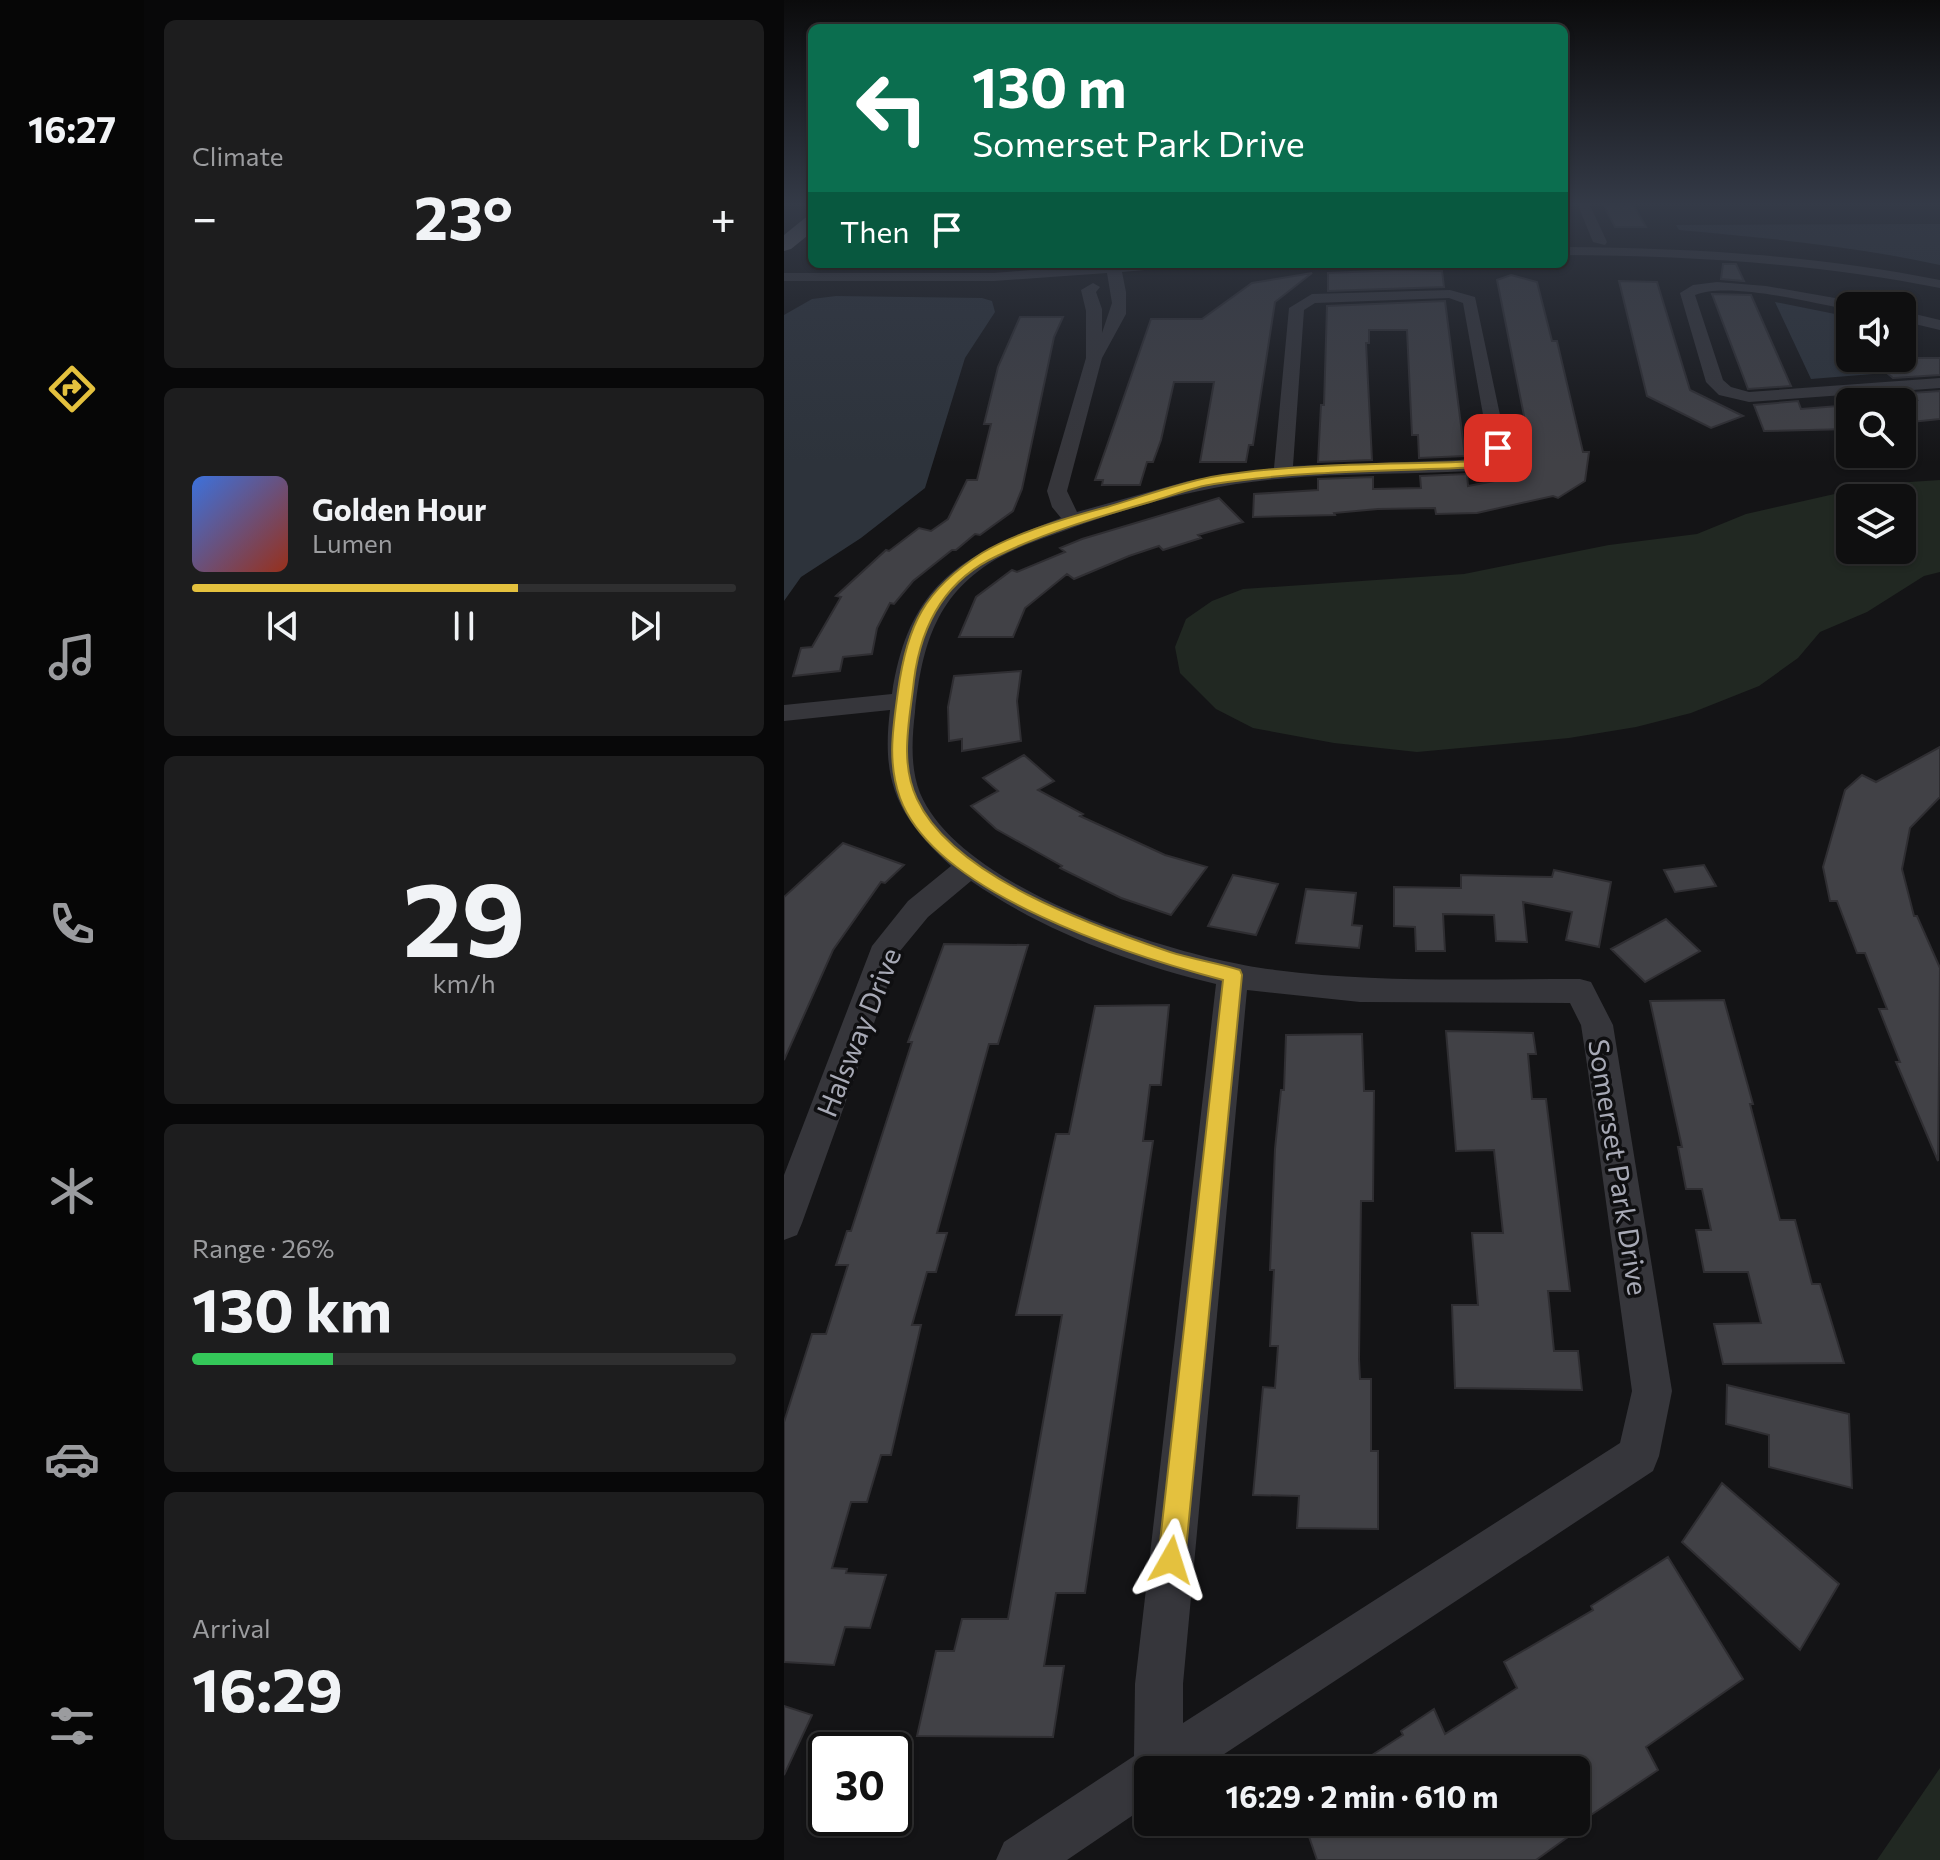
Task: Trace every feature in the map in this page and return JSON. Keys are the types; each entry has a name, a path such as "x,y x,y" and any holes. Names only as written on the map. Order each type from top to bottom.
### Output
{"street":[{"path":"1073,520 1062,507 1057,491 1094,358 1092,290"},
{"path":"1094,358 1116,326 1119,290"},
{"path":"1691,290 1687,293 1715,382 1725,391 1749,397 1782,396 1940,383"},
{"path":"1757,290 1836,303"},
{"name":"Somerset Park Drive","path":"1177,1756 1638,1456 1652,1391 1597,1025 1580,991 1365,990 1233,975 1168,959 1032,907 969,867 935,837 909,800 898,754 910,658 921,621 949,583 989,554 1073,520 1211,481 1283,473 1486,464 1494,459 1498,448 1470,300 1450,294 1312,299 1297,308 1283,473"},
{"path":"1094,301 1118,302"},
{"path":"1916,319 1940,325"},
{"path":"784,713 903,701"},
{"name":"Halsway Drive","path":"784,1223 887,946 918,909 969,867"},
{"path":"1155,1756 1159,1684 1233,975"},
{"name":"Somerset Park Drive","path":"1022,1860 1134,1784"}],"shaded area":[{"path":"836,296 982,298 992,301 995,312 965,358 925,488 861,538 801,577 784,601 784,315 812,299"},
{"path":"1775,302 1836,314 1836,372 1873,374 1811,379"},
{"path":"1940,480 1940,572 1924,576 1867,612 1820,632 1798,658 1759,686 1691,713 1636,727 1569,738 1417,752 1334,743 1253,728 1216,709 1180,673 1175,647 1186,619 1212,601 1243,589 1464,574 1609,545 1697,534 1746,514 1836,494 1836,564 1916,564 1916,484 1879,484"},
{"path":"1940,1768 1940,1860 1877,1860"}],"building":[{"path":"1243,290 1291,290 1275,302 1253,445 1249,445 1246,462 1200,462 1214,382 1174,382 1161,440 1153,462 1147,462 1140,485 1102,485 1103,480 1095,480 1151,319 1202,319"},
{"path":"1499,290 1539,290 1552,341 1557,341 1583,452 1589,452 1585,481 1558,498 1553,496 1477,513 1436,514 1435,508 1378,509 1335,515 1253,517 1254,494 1318,490 1318,479 1373,477 1373,489 1421,488 1420,476 1467,474 1468,486 1526,475 1531,451"},
{"path":"1621,290 1659,290 1690,390 1743,416 1711,428 1647,396"},
{"path":"1712,294 1751,295 1791,386 1748,389"},
{"path":"1445,301 1465,456 1419,458 1418,435 1412,435 1407,330 1369,330 1369,343 1366,343 1372,460 1318,462 1321,405 1324,405 1327,306"},
{"path":"1020,317 1063,317 1054,337 1022,489 1013,511 980,535 975,534 952,550 913,581 894,604 890,603 877,628 872,654 843,657 840,671 793,676 801,648 812,647 841,597 836,596 886,550 889,551 919,528 931,531 948,519 967,480 977,480 991,424 984,424 998,367"},
{"path":"1916,358 1940,358 1940,375 1893,378 1886,372 1916,372"},
{"path":"1940,391 1940,419 1916,422 1916,393"},
{"path":"1798,401 1801,409 1836,406 1836,429 1764,431 1754,405"},
{"path":"1219,498 1243,522 1198,535 1201,538 1163,550 1159,546 1129,556 1074,579 1067,574 1025,608 1013,637 959,637 976,597 1012,570 1017,572 1065,552 1060,548 1082,539"},
{"path":"1021,671 1017,701 1021,741 962,751 962,739 949,741 948,707 954,676"},
{"path":"1940,747 1940,797 1910,828 1902,869 1914,916 1917,916 1940,968 1938,1161 1896,1062 1900,1062 1879,1009 1887,1009 1865,953 1857,953 1837,901 1830,901 1823,867 1845,790 1862,775 1876,782"},
{"path":"1024,755 1054,781 1038,790 1083,814 1080,816 1165,855 1207,867 1171,915 1121,898 1060,868 1062,866 996,829 971,806 998,791 983,778"},
{"path":"843,843 904,865 885,883 881,882 833,950 784,1060 784,897"},
{"path":"1704,865 1716,886 1675,892 1664,870"},
{"path":"1554,870 1611,882 1599,947 1566,940 1572,912 1523,902 1527,942 1496,941 1494,915 1443,914 1445,951 1416,951 1415,927 1394,926 1394,887 1461,888 1461,875 1552,877"},
{"path":"1233,875 1278,884 1256,935 1208,926"},
{"path":"1306,889 1356,893 1352,925 1362,926 1359,948 1296,943"},
{"path":"1666,919 1700,951 1645,982 1611,949"},
{"path":"944,944 1028,945 998,1044 989,1044 937,1233 947,1233 936,1272 927,1272 912,1325 921,1325 891,1455 881,1455 867,1502 851,1502 832,1568 847,1569 846,1573 886,1575 870,1628 845,1627 834,1665 784,1662 784,1422 812,1334 826,1334 848,1265 836,1265 847,1231 851,1231 912,1042 908,1042"},
{"path":"1724,1000 1753,1104 1750,1104 1780,1220 1795,1220 1812,1284 1820,1284 1844,1363 1723,1364 1714,1324 1761,1323 1748,1272 1704,1272 1696,1230 1711,1230 1702,1189 1686,1189 1678,1147 1682,1147 1650,1001"},
{"path":"1169,1005 1161,1085 1150,1085 1143,1141 1153,1141 1085,1593 1056,1593 1044,1666 1064,1666 1053,1737 917,1736 936,1651 954,1651 962,1619 1008,1619 1062,1315 1016,1315 1056,1134 1069,1134 1095,1006"},
{"path":"1446,1031 1533,1033 1536,1054 1528,1054 1532,1099 1546,1099 1570,1291 1548,1291 1554,1351 1578,1351 1582,1390 1455,1388 1452,1305 1478,1305 1472,1233 1503,1233 1494,1150 1456,1151"},
{"path":"1362,1034 1364,1091 1374,1091 1373,1201 1361,1201 1359,1359 1360,1379 1371,1379 1371,1451 1378,1451 1378,1529 1297,1528 1299,1496 1253,1495 1263,1387 1275,1388 1278,1346 1270,1346 1274,1270 1270,1270 1275,1149 1281,1090 1284,1090 1286,1035"},
{"path":"1727,1385 1849,1414 1852,1488 1769,1467 1769,1435 1726,1424"},
{"path":"1722,1483 1839,1584 1800,1650 1682,1542"},
{"path":"1668,1557 1743,1679 1646,1747 1658,1770 1590,1816 1590,1756 1371,1756 1403,1735 1401,1731 1434,1709 1445,1734 1517,1688 1504,1662 1593,1610 1591,1606"},
{"path":"784,1706 812,1715 784,1775"},
{"path":"1309,1836 1568,1837 1536,1860 1317,1860"}],"route":[{"path":"1171,1560 1233,975 1168,959 1032,907 969,867 935,837 909,800 898,754 910,658 921,621 949,583 989,554 1073,520 1211,481 1283,473 1486,464 1494,459 1498,448"}]}
